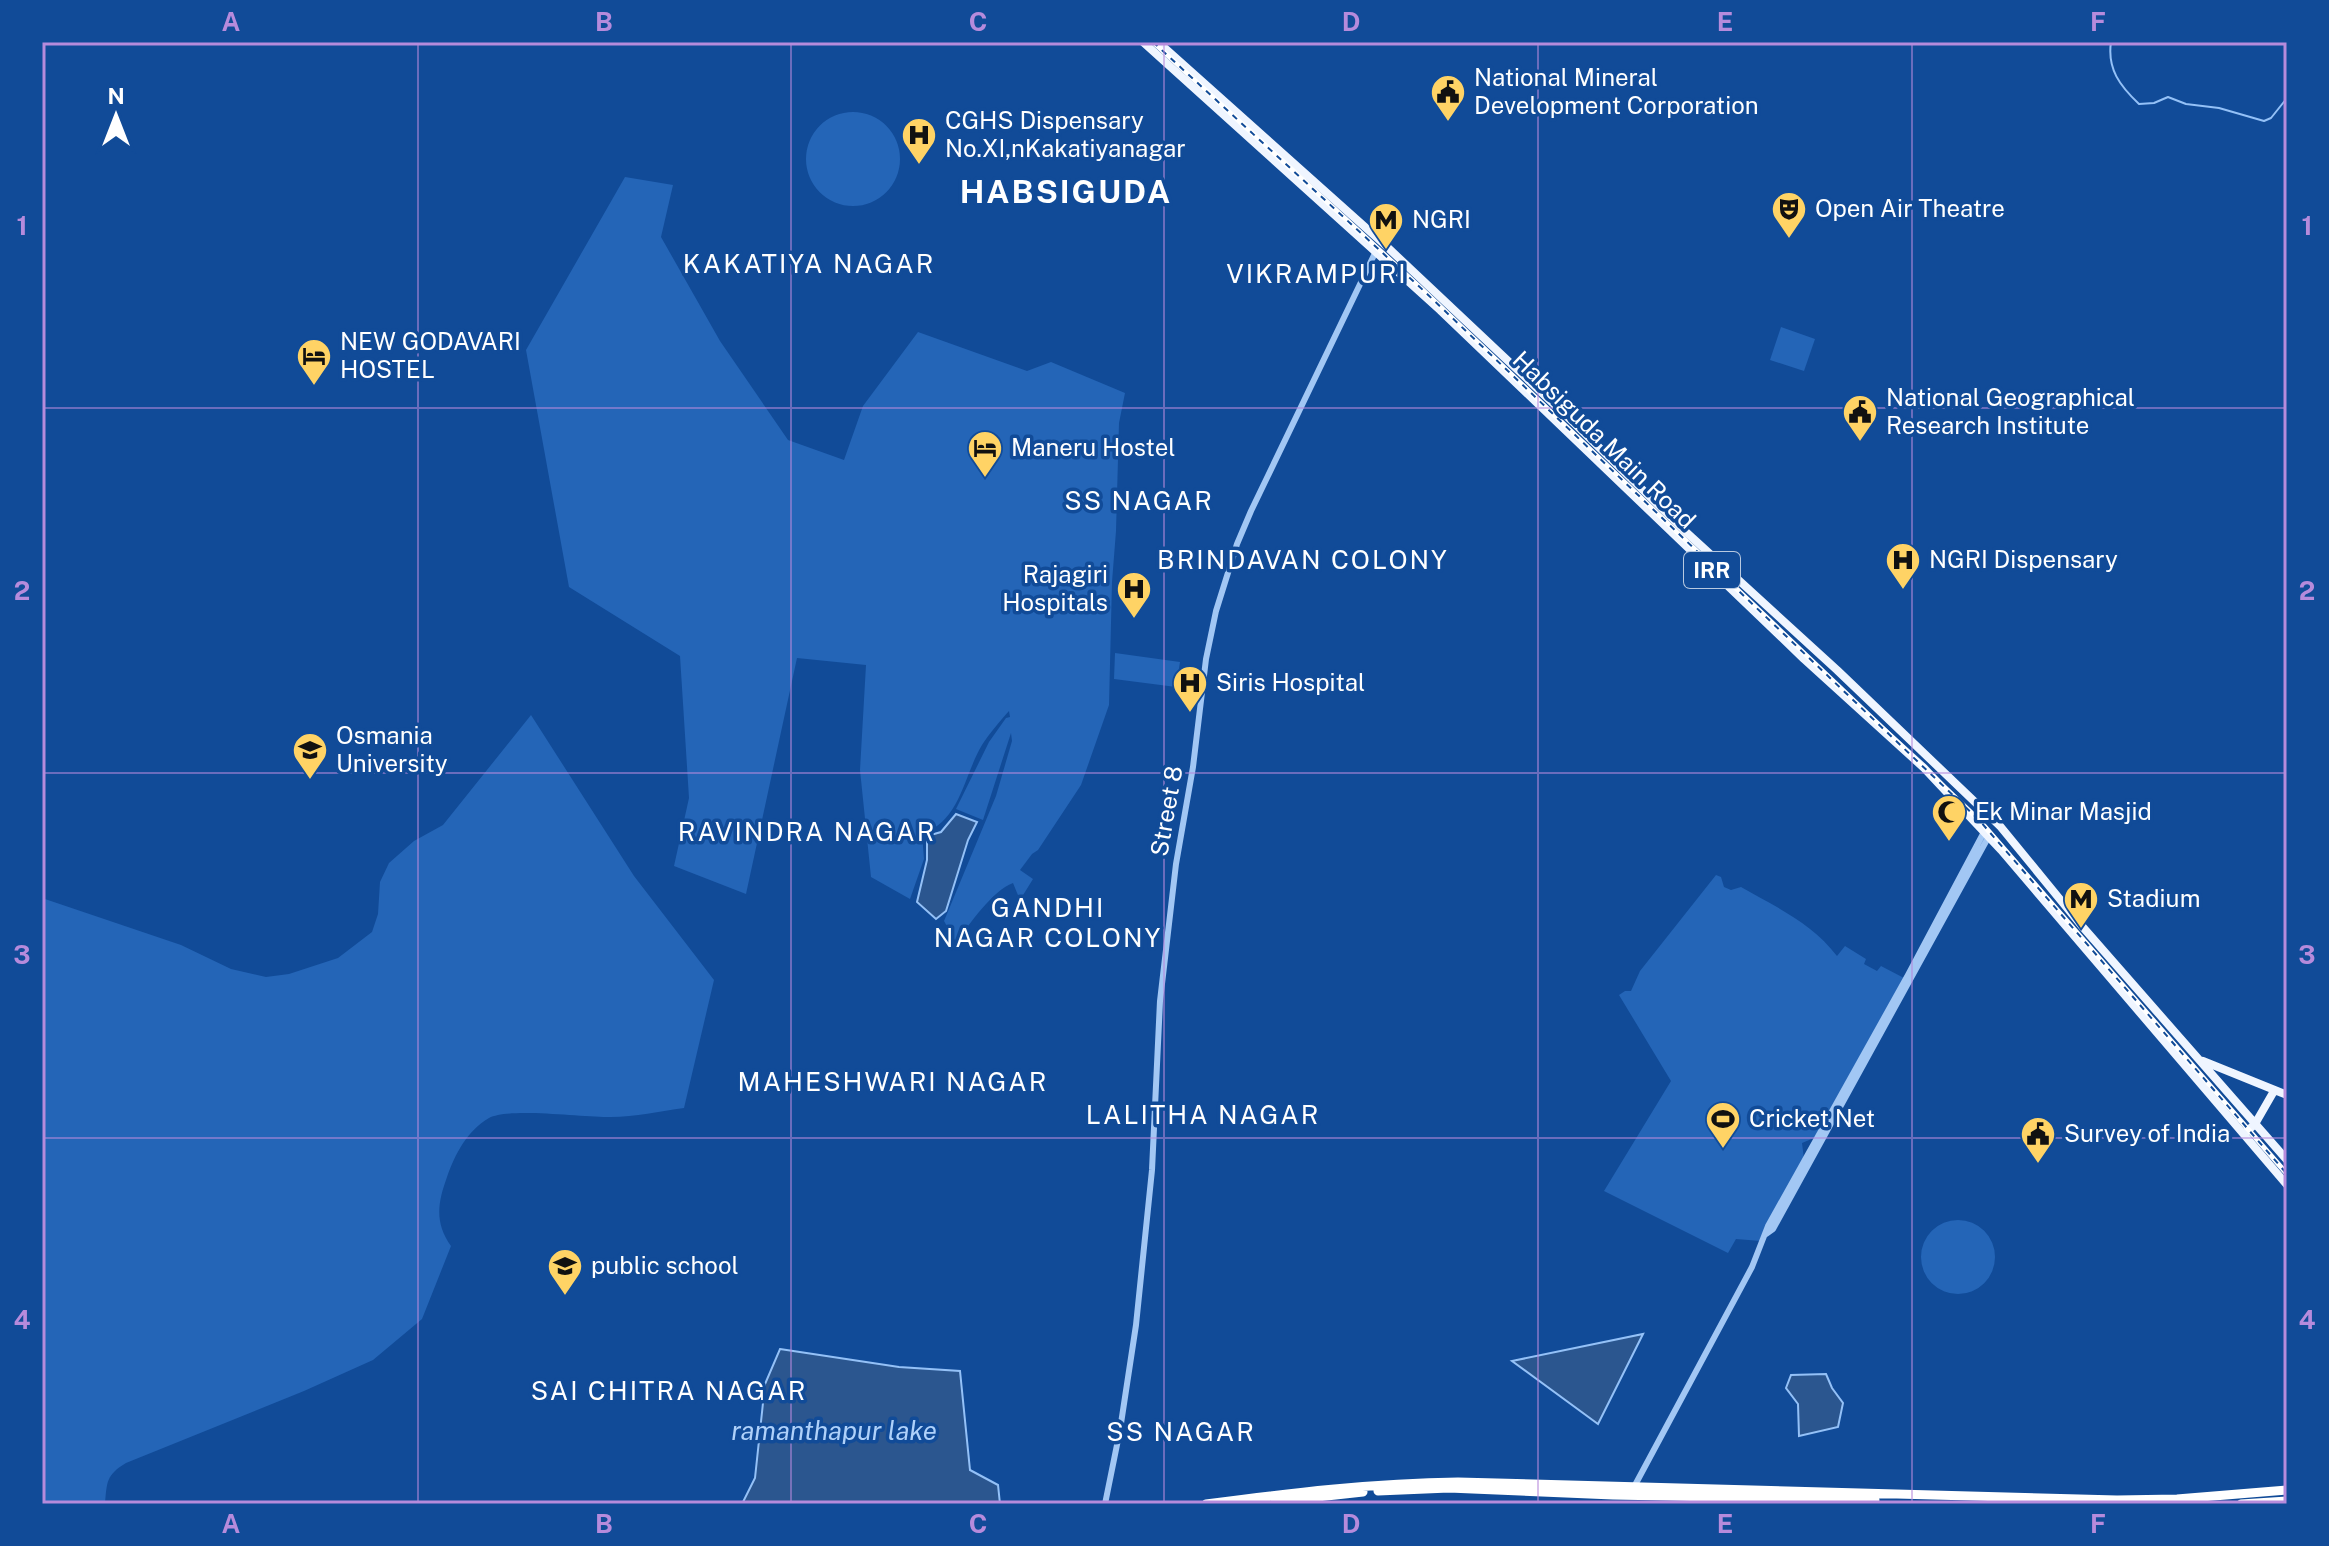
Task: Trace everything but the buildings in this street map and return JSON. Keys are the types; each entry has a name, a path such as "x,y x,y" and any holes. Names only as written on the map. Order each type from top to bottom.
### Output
{"highway":[{"path":"1253,1504 1405,1483 1465,1482 1721,1497 2022,1504"},
{"path":"1206,1504 1315,1490 1368,1489"},
{"path":"1721,1497 2113,1500 2177,1499 2287,1490"},
{"path":"2241,1504 2287,1501"}],"main road":[{"name":"Habsiguda Main Road","path":"1143,42 1156,45 1327,192 2000,826 2081,925 2255,1124"},
{"name":"Habsiguda Main Road","path":"1156,45 1440,310 1804,659 1921,765 1986,834 2244,1134"},
{"path":"1564,430 1574,423"},
{"path":"1921,765 1928,757"},
{"path":"2201,1060 2287,1095"},
{"path":"2244,1134 2255,1124 2274,1091"},
{"name":"IRR","path":"2255,1124 2287,1160"},
{"name":"IRR","path":"2244,1134 2287,1185"}],"street":[{"name":"Street 8","path":"1105,1504 1136,1325 1152,1170 1160,1001 1173,887 1216,611 1242,533 1376,251"},
{"path":"1633,1491 1752,1267 1766,1234 1773,1229 1986,834"}],"shaded area":[{"path":"853,112 871,115 886,126 897,141 900,159 897,177 886,192 871,203 853,206 835,203 820,192 809,177 806,159 809,141 820,126 835,115"},
{"path":"625,177 673,185 661,237 720,341 788,440 844,460 863,406 918,332 1027,371 1051,362 1125,393 1119,423 1109,705 1081,785 1038,850 1020,870 1033,879 1020,900 1013,883 1005,887 982,909 956,942 944,921 996,796 1012,741 1011,733 983,820 956,809 989,742 1006,718 1010,717 1009,711 982,745 953,808 945,819 922,834 924,859 910,899 871,877 860,770 866,665 797,658 746,894 674,866 689,798 680,656 569,587 526,350"},
{"path":"1781,327 1815,339 1804,371 1770,360"},
{"path":"1115,653 1180,662 1176,687 1114,679"},
{"path":"531,715 634,876 714,980 684,1108 620,1117 513,1113 489,1118 474,1129 463,1144 444,1186 439,1212 442,1229 451,1246 422,1319 373,1360 126,1463 109,1480 105,1504 42,1504 42,898 181,945 231,969 266,977 289,974 338,958 372,932 378,914 380,882 389,863 414,841 443,825"},
{"path":"1716,875 1721,877 1724,887 1731,890 1741,887 1793,917 1816,934 1837,956 1845,946 1866,959 1864,964 1877,971 1881,966 1904,978 1814,1138 1802,1143 1804,1159 1761,1241 1736,1239 1728,1253 1604,1191 1671,1081 1619,995 1631,991 1640,971"},
{"path":"1958,1220 1979,1226 1989,1236 1995,1257 1989,1278 1979,1288 1958,1294 1937,1288 1927,1278 1921,1257 1927,1236 1937,1226"}],"water":[{"path":"956,814 977,822 968,840 946,911 936,919 917,902 927,860 927,836 941,832"},
{"path":"1643,1334 1598,1424 1512,1361"},
{"name":"ramanthapur lake","path":"780,1349 899,1367 960,1371 970,1470 998,1485 1000,1504 742,1504 755,1478 765,1384"},
{"path":"1826,1374 1843,1403 1838,1427 1799,1436 1798,1404 1786,1388 1791,1375"}],"waterway":[{"path":"2111,42 2111,61 2116,76 2139,104 2154,103 2168,97 2186,104 2219,108 2264,121 2271,118 2287,98"}],"railway":[{"path":"1153,42 1424,291 1979,820 2287,1174"}],"place":[{"name":"National Mineral Development Corporation","path":"1448,123"},
{"name":"CGHS Dispensary No.XI,nKakatiyanagar","path":"919,166"},
{"name":"Open Air Theatre","path":"1789,240"},
{"name":"NGRI","path":"1386,251"},
{"name":"NEW GODAVARI HOSTEL","path":"314,387"},
{"name":"National Geographical Research Institute","path":"1860,443"},
{"name":"Maneru Hostel","path":"985,479"},
{"name":"NGRI Dispensary","path":"1903,591"},
{"name":"Rajagiri Hospitals","path":"1134,620"},
{"name":"Siris Hospital","path":"1190,714"},
{"name":"Osmania University","path":"310,781"},
{"name":"Ek Minar Masjid","path":"1949,843"},
{"name":"Stadium","path":"2081,930"},
{"name":"Cricket Net","path":"1723,1150"},
{"name":"Survey of India","path":"2038,1165"},
{"name":"public school","path":"565,1297"}],"district":[{"name":"HABSIGUDA","path":"1066,192"},
{"name":"KAKATIYA NAGAR","path":"809,264"},
{"name":"VIKRAMPURI","path":"1317,274"},
{"name":"SS NAGAR","path":"1139,501"},
{"name":"BRINDAVAN COLONY","path":"1303,560"},
{"name":"RAVINDRA NAGAR","path":"807,832"},
{"name":"GANDHI NAGAR COLONY","path":"1048,923"},
{"name":"MAHESHWARI NAGAR","path":"893,1082"},
{"name":"LALITHA NAGAR","path":"1203,1115"},
{"name":"SAI CHITRA NAGAR","path":"669,1391"},
{"name":"SS NAGAR","path":"1181,1432"}]}
